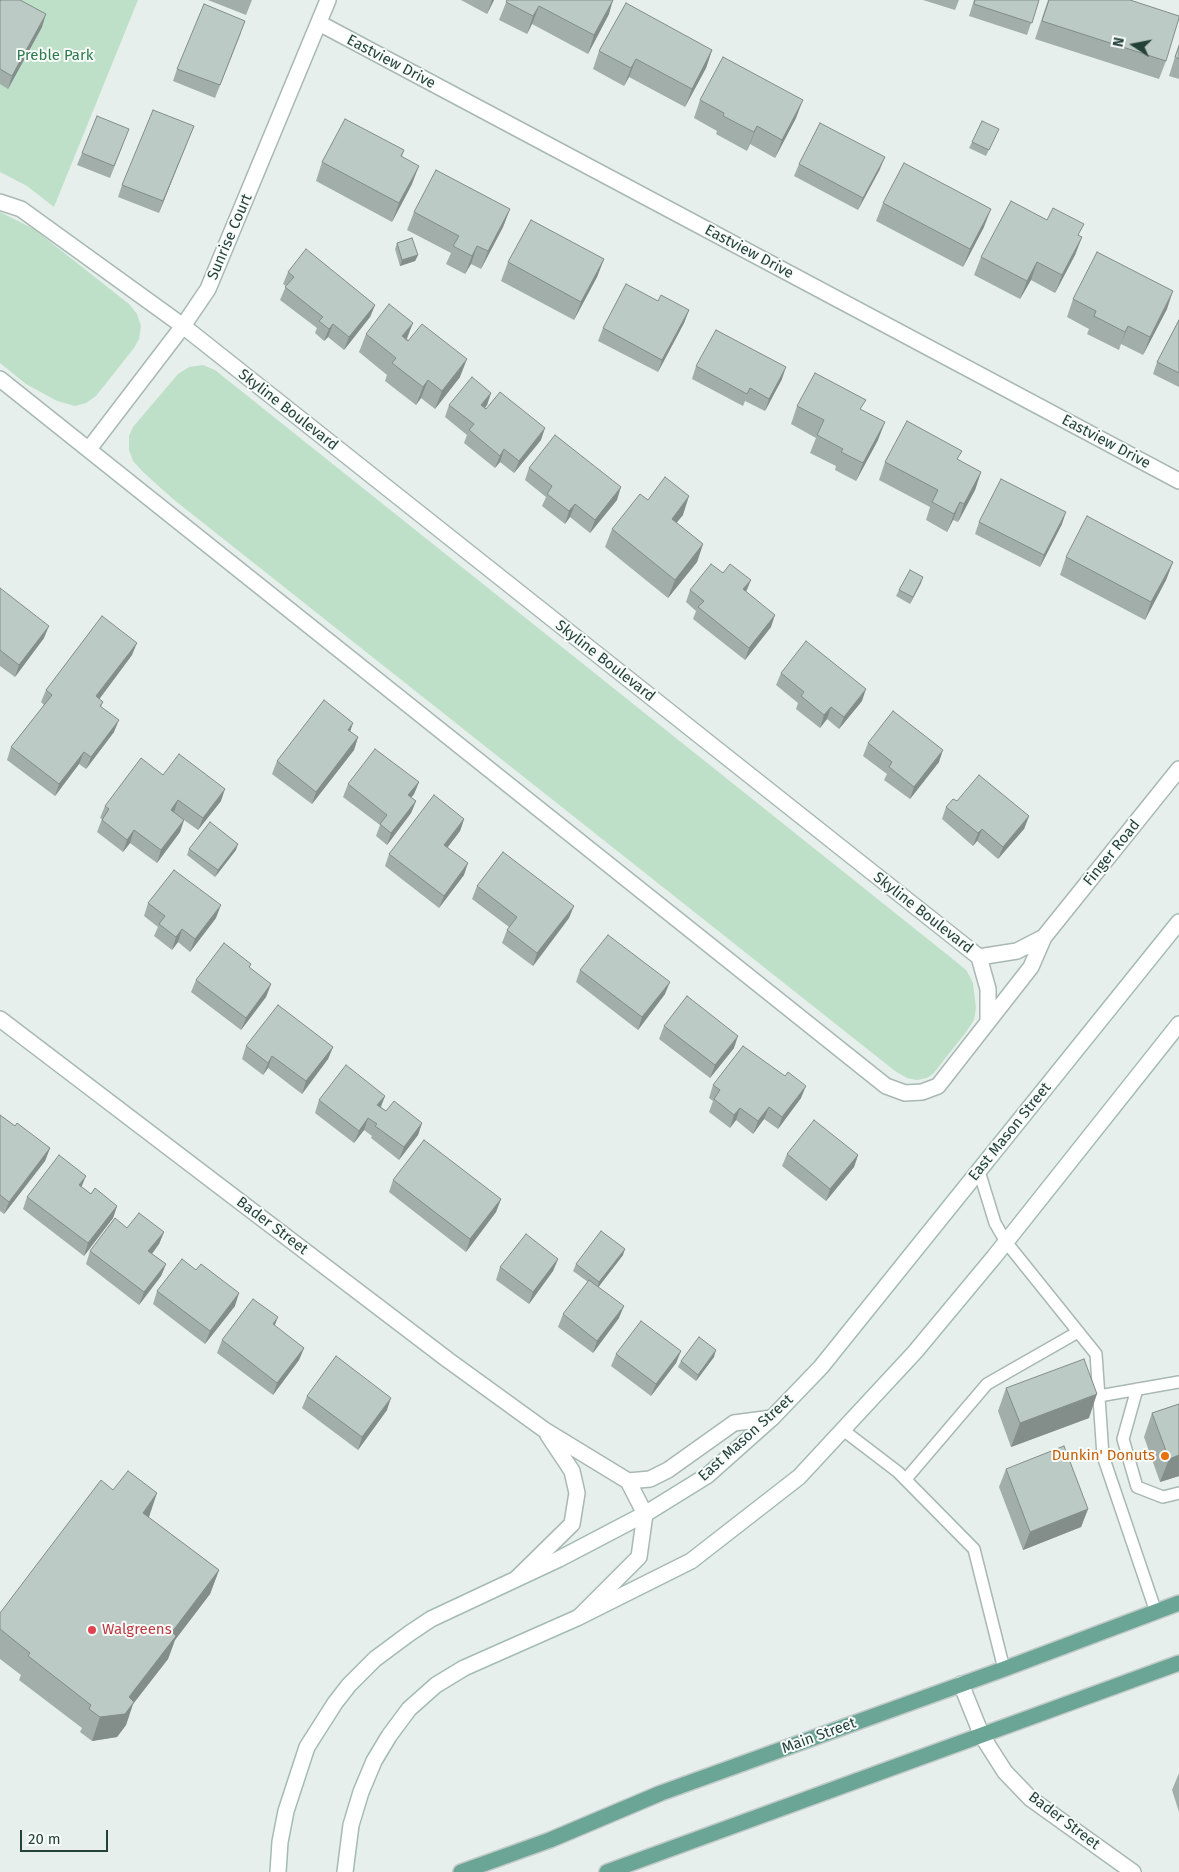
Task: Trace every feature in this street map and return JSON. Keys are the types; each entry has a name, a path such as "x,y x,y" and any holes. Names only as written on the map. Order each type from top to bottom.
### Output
{"main road":[{"name":"Main Street","path":"460,1872 550,1840 661,1793 1004,1669 1179,1603"},
{"path":"607,1872 1179,1663"}],"street":[{"name":"Sunrise Court","path":"89,449 208,289 328,0"},
{"name":"Eastview Drive","path":"319,23 1179,481"},
{"name":"Skyline Boulevard","path":"0,202 21,208 182,326 979,958 988,989 988,1022"},
{"path":"0,379 886,1086 905,1092 922,1092 938,1086 1031,967 1044,937"},
{"name":"Finger Road","path":"1044,937 1179,769"},
{"name":"East Mason Street","path":"278,1872 280,1842 286,1811 307,1747 340,1697 375,1659 431,1620 559,1559 645,1514 708,1475 772,1418 821,1367 1179,922"},
{"path":"979,958 1017,951 1044,937"},
{"name":"Bader Street","path":"0,1019 432,1348 546,1432 628,1481"},
{"path":"346,1872 351,1825 361,1792 374,1761 409,1708 436,1685 464,1668 577,1618 691,1561 799,1477 914,1352 1006,1242 1177,1030"},
{"path":"577,1618 639,1557 645,1514 628,1481 650,1478 668,1470 734,1423 772,1418"},
{"name":"Bader Street","path":"516,1578 572,1524 578,1493 572,1471 546,1432"},
{"name":"Bader Street","path":"962,1684 982,1736 1005,1772 1031,1799 1132,1872"}],"lane":[{"path":"979,1171 995,1222 1006,1242 1096,1354 1103,1456 1156,1612"},
{"path":"906,1480 987,1384 1078,1332"},
{"path":"1099,1396 1179,1382"},
{"path":"1137,1389 1123,1439 1137,1487 1163,1497 1179,1493"},
{"path":"844,1430 906,1480 974,1549 1004,1669"}],"green space":[{"name":"Preble Park","path":"0,0 138,0 54,207 27,186 0,172"},
{"path":"0,212 34,229 129,304 137,314 141,326 139,339 134,348 96,396 86,403 75,406 57,401 26,384 0,363"},
{"path":"203,365 215,370 967,971 973,983 976,1008 974,1020 933,1074 927,1078 917,1080 907,1078 895,1071 173,499 143,472 133,461 129,450 129,436 133,427 178,374 189,367"}],"building":[{"path":"1,0 20,0 46,14 12,76 0,69"},
{"path":"507,0 613,0 594,35 539,6 533,16 506,2"},
{"path":"975,0 1039,0 1032,23 974,4"},
{"path":"1049,0 1130,0 1179,16 1166,61 1042,21"},
{"path":"626,3 712,50 692,89 636,59 631,68 599,51"},
{"path":"204,4 245,21 220,85 177,69"},
{"path":"1179,46 1179,59 1175,57"},
{"path":"723,57 803,100 782,140 757,126 754,132 723,116 724,113 700,100"},
{"path":"153,110 194,126 163,201 122,185"},
{"path":"97,116 129,129 114,166 82,153"},
{"path":"345,119 404,150 401,156 419,166 399,203 322,162"},
{"path":"982,121 999,129 989,150 972,142"},
{"path":"820,123 885,157 863,198 799,164"},
{"path":"904,163 991,209 970,249 883,203"},
{"path":"436,170 510,209 488,251 477,246 472,256 453,246 459,236 414,212"},
{"path":"1011,201 1047,220 1053,208 1084,224 1078,235 1082,237 1062,275 1037,262 1027,281 981,257"},
{"path":"531,220 604,259 581,302 508,262"},
{"path":"412,238 418,255 402,260 397,243"},
{"path":"306,249 375,305 349,337 333,324 329,329 319,321 323,317 285,287 294,277 288,272"},
{"path":"1097,252 1173,291 1150,337 1128,326 1125,332 1094,316 1096,311 1073,299"},
{"path":"626,284 658,301 661,295 689,310 662,360 603,328"},
{"path":"389,304 413,323 402,336 408,341 422,324 467,359 442,391 428,380 423,387 392,363 396,358 366,334"},
{"path":"1179,320 1179,373 1157,362"},
{"path":"716,330 786,367 769,399 750,388 747,394 696,366"},
{"path":"815,373 866,400 860,409 885,422 863,463 841,452 843,449 817,435 824,420 797,406"},
{"path":"472,377 491,393 481,405 486,409 500,392 545,428 519,461 504,449 500,456 469,430 474,424 449,405"},
{"path":"907,421 962,451 957,459 981,472 964,504 960,502 954,514 932,502 938,490 885,462"},
{"path":"555,435 621,487 595,520 575,504 569,511 547,494 552,486 529,468"},
{"path":"665,477 689,496 672,519 703,544 675,580 612,529 640,494 648,500"},
{"path":"1001,479 1066,512 1044,555 979,522"},
{"path":"1087,516 1173,562 1151,602 1066,557"},
{"path":"711,564 723,573 730,564 751,580 743,589 775,615 749,648 698,607 704,601 690,590"},
{"path":"910,570 923,577 913,597 899,590"},
{"path":"0,588 49,626 19,665 0,650"},
{"path":"102,616 137,643 96,696 103,702 100,706 119,720 91,757 84,752 59,784 11,747 52,695 46,690"},
{"path":"806,641 866,689 844,717 831,707 824,715 801,696 804,692 781,673"},
{"path":"324,700 353,723 348,730 358,737 316,792 277,761"},
{"path":"893,711 943,750 914,787 889,767 892,762 868,743"},
{"path":"375,749 419,782 408,795 416,801 391,833 380,824 387,815 348,784"},
{"path":"179,754 225,789 203,818 178,800 171,810 184,820 161,850 134,830 127,840 102,820 109,809 105,806 141,758 163,775"},
{"path":"979,775 1029,816 1003,847 982,829 978,833 946,807 953,799 957,801"},
{"path":"434,795 464,819 444,845 468,863 444,896 389,854"},
{"path":"210,822 238,844 218,870 189,849"},
{"path":"503,852 574,906 537,953 507,930 517,917 477,886"},
{"path":"174,870 221,905 195,939 182,929 176,937 159,924 165,916 148,903"},
{"path":"608,935 670,982 642,1017 580,970"},
{"path":"224,943 251,964 249,967 271,984 246,1018 196,980"},
{"path":"687,996 738,1036 715,1065 664,1026"},
{"path":"278,1005 333,1047 306,1081 272,1056 268,1063 246,1046"},
{"path":"743,1046 785,1076 788,1072 806,1086 782,1117 769,1107 758,1121 740,1108 734,1115 714,1099 720,1090 713,1085"},
{"path":"346,1065 385,1096 377,1105 386,1111 394,1101 422,1123 404,1147 375,1126 377,1124 368,1118 359,1131 319,1100"},
{"path":"0,1115 15,1126 17,1123 50,1148 9,1202 0,1195"},
{"path":"814,1120 858,1155 830,1189 787,1154"},
{"path":"424,1140 501,1199 470,1239 393,1180"},
{"path":"59,1155 86,1176 79,1185 91,1194 95,1188 117,1206 88,1243 27,1197"},
{"path":"139,1213 164,1232 148,1251 166,1264 144,1292 90,1251 115,1218 127,1228"},
{"path":"601,1231 625,1249 599,1282 576,1264"},
{"path":"526,1234 558,1259 533,1292 500,1267"},
{"path":"182,1259 196,1270 201,1264 239,1293 210,1331 157,1291"},
{"path":"589,1280 624,1306 597,1341 563,1314"},
{"path":"253,1299 278,1317 273,1324 304,1348 277,1383 222,1340"},
{"path":"641,1321 681,1351 656,1384 616,1354"},
{"path":"699,1337 716,1350 698,1375 681,1361"},
{"path":"336,1356 391,1398 362,1437 307,1396"},
{"path":"1084,1359 1097,1394 1020,1423 1006,1388"},
{"path":"1179,1404 1179,1455 1169,1459 1152,1413"},
{"path":"1064,1446 1088,1509 1030,1532 1006,1469"},
{"name":"Walgreens","path":"128,1471 157,1493 143,1513 219,1570 172,1632 176,1636 129,1697 134,1702 125,1714 100,1717 89,1709 91,1705 28,1656 30,1653 0,1629 0,1613 101,1480 113,1490"}],"place":[{"name":"Dunkin' Donuts","path":"1165,1456"},
{"name":"Walgreens","path":"92,1630"}]}
